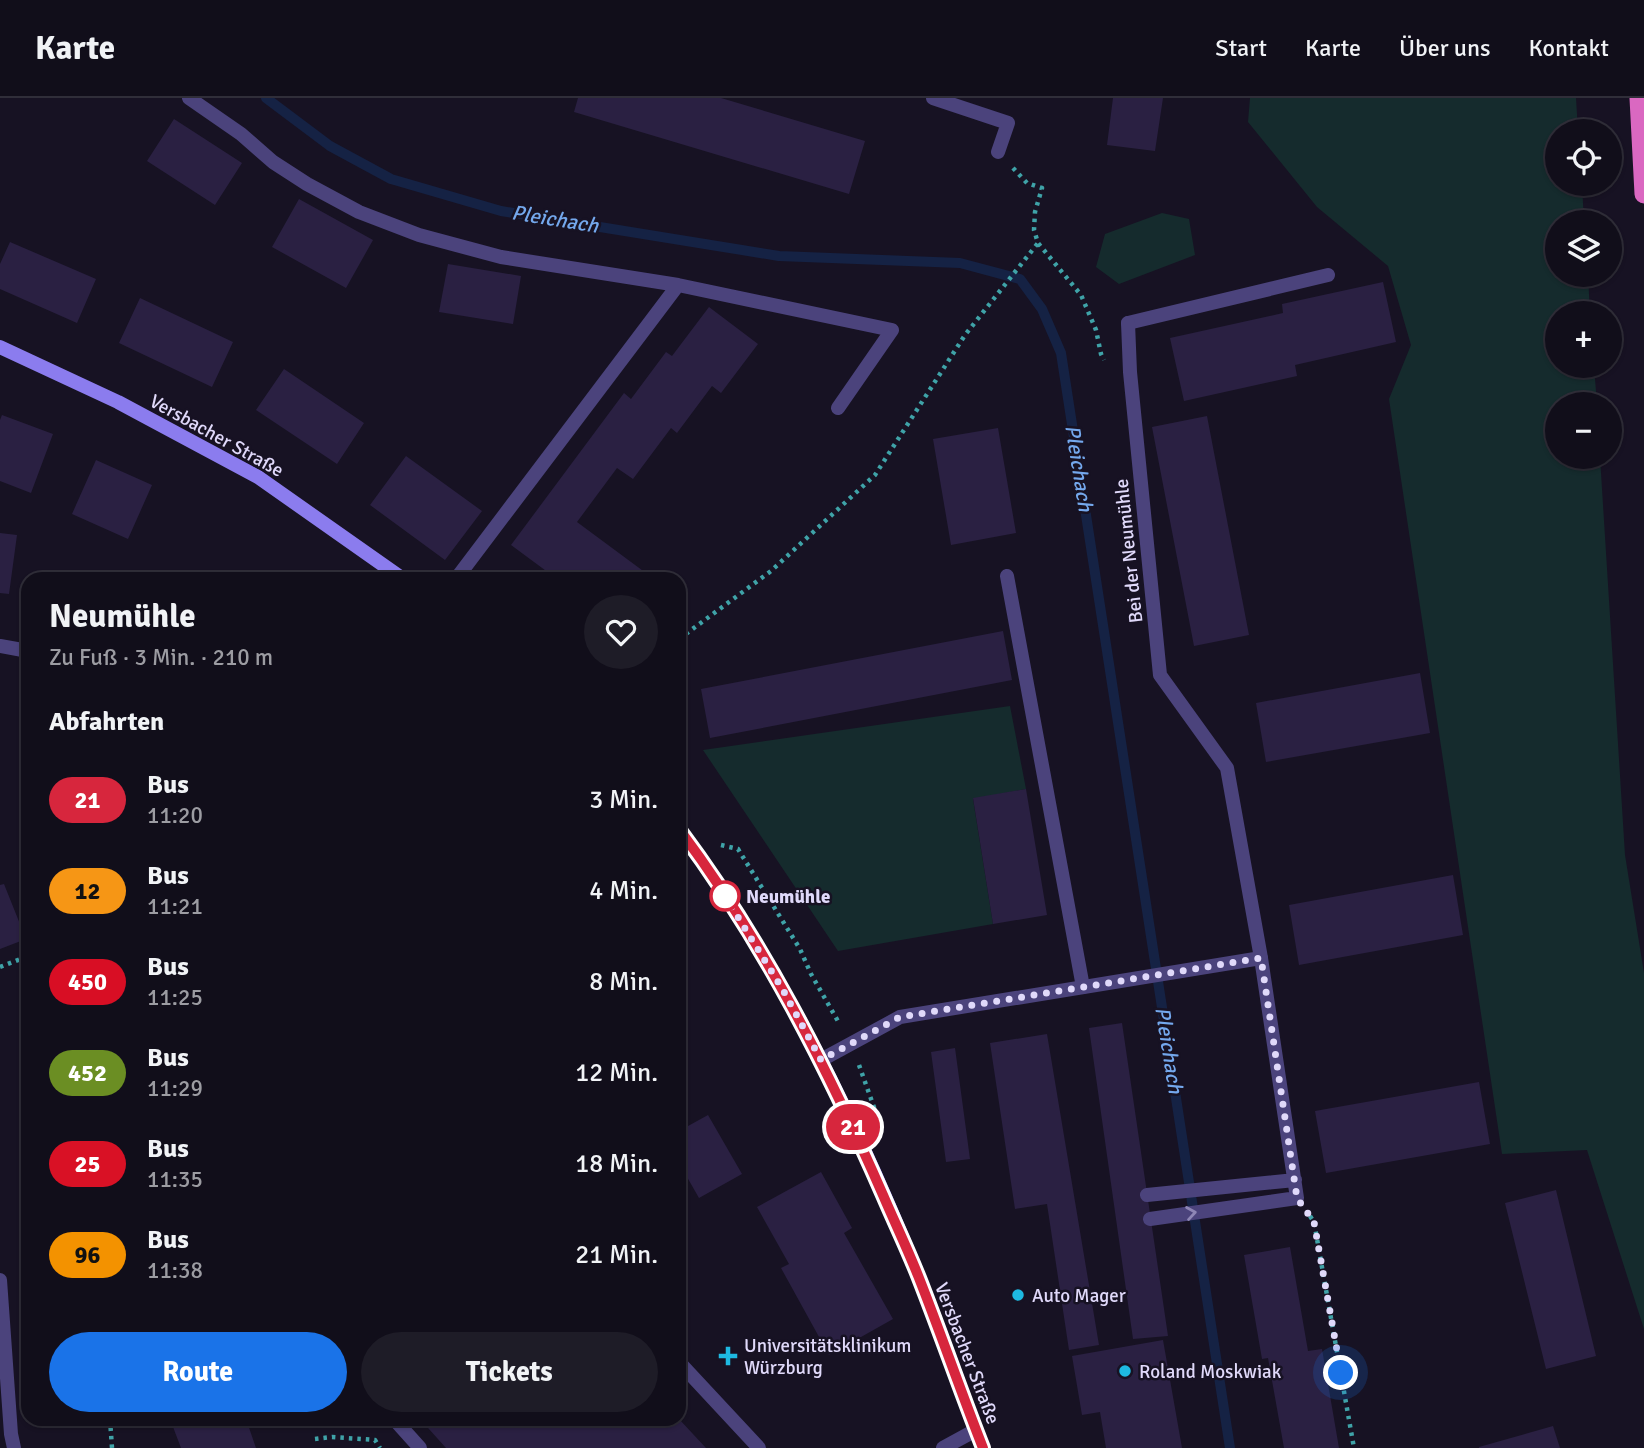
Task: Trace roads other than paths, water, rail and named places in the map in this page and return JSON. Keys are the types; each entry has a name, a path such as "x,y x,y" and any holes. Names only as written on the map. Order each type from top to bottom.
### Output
{"highway":[{"path":"1639,98 1644,194"}],"main road":[{"name":"Versbacher Straße","path":"0,347 118,402 258,477 393,572"},
{"name":"Versbacher Straße","path":"686,839 771,970 821,1060 855,1130 919,1278 983,1448"}],"street":[{"path":"188,98 307,184 359,212 407,230 501,257 678,285 892,330 838,408"},
{"path":"933,98 1008,123 999,152"},
{"name":"Bei der Neumühle","path":"1150,1219 1297,1198 1261,958 1227,768 1160,675 1130,372 1128,323 1328,275"},
{"path":"461,572 678,285"},
{"path":"1007,576 1083,987"},
{"path":"0,646 21,650"},
{"path":"821,1060 900,1017 1261,958"},
{"path":"1147,1195 1295,1180"},
{"path":"0,1280 14,1448"},
{"path":"686,1370 759,1448"},
{"path":"400,1426 420,1448"},
{"path":"943,1448 976,1430"}],"waterway":[{"name":"Pleichach","path":"266,98 330,146 391,179 501,211 779,256 960,263 1020,279 1042,309 1061,353 1230,1448"}],"place":[{"name":"Neumühle","path":"725,896"},
{"name":"Auto Mager","path":"1018,1295"},
{"name":"Universitätsklinikum Würzburg","path":"728,1356"},
{"name":"Roland Moskwiak","path":"1125,1371"}]}
